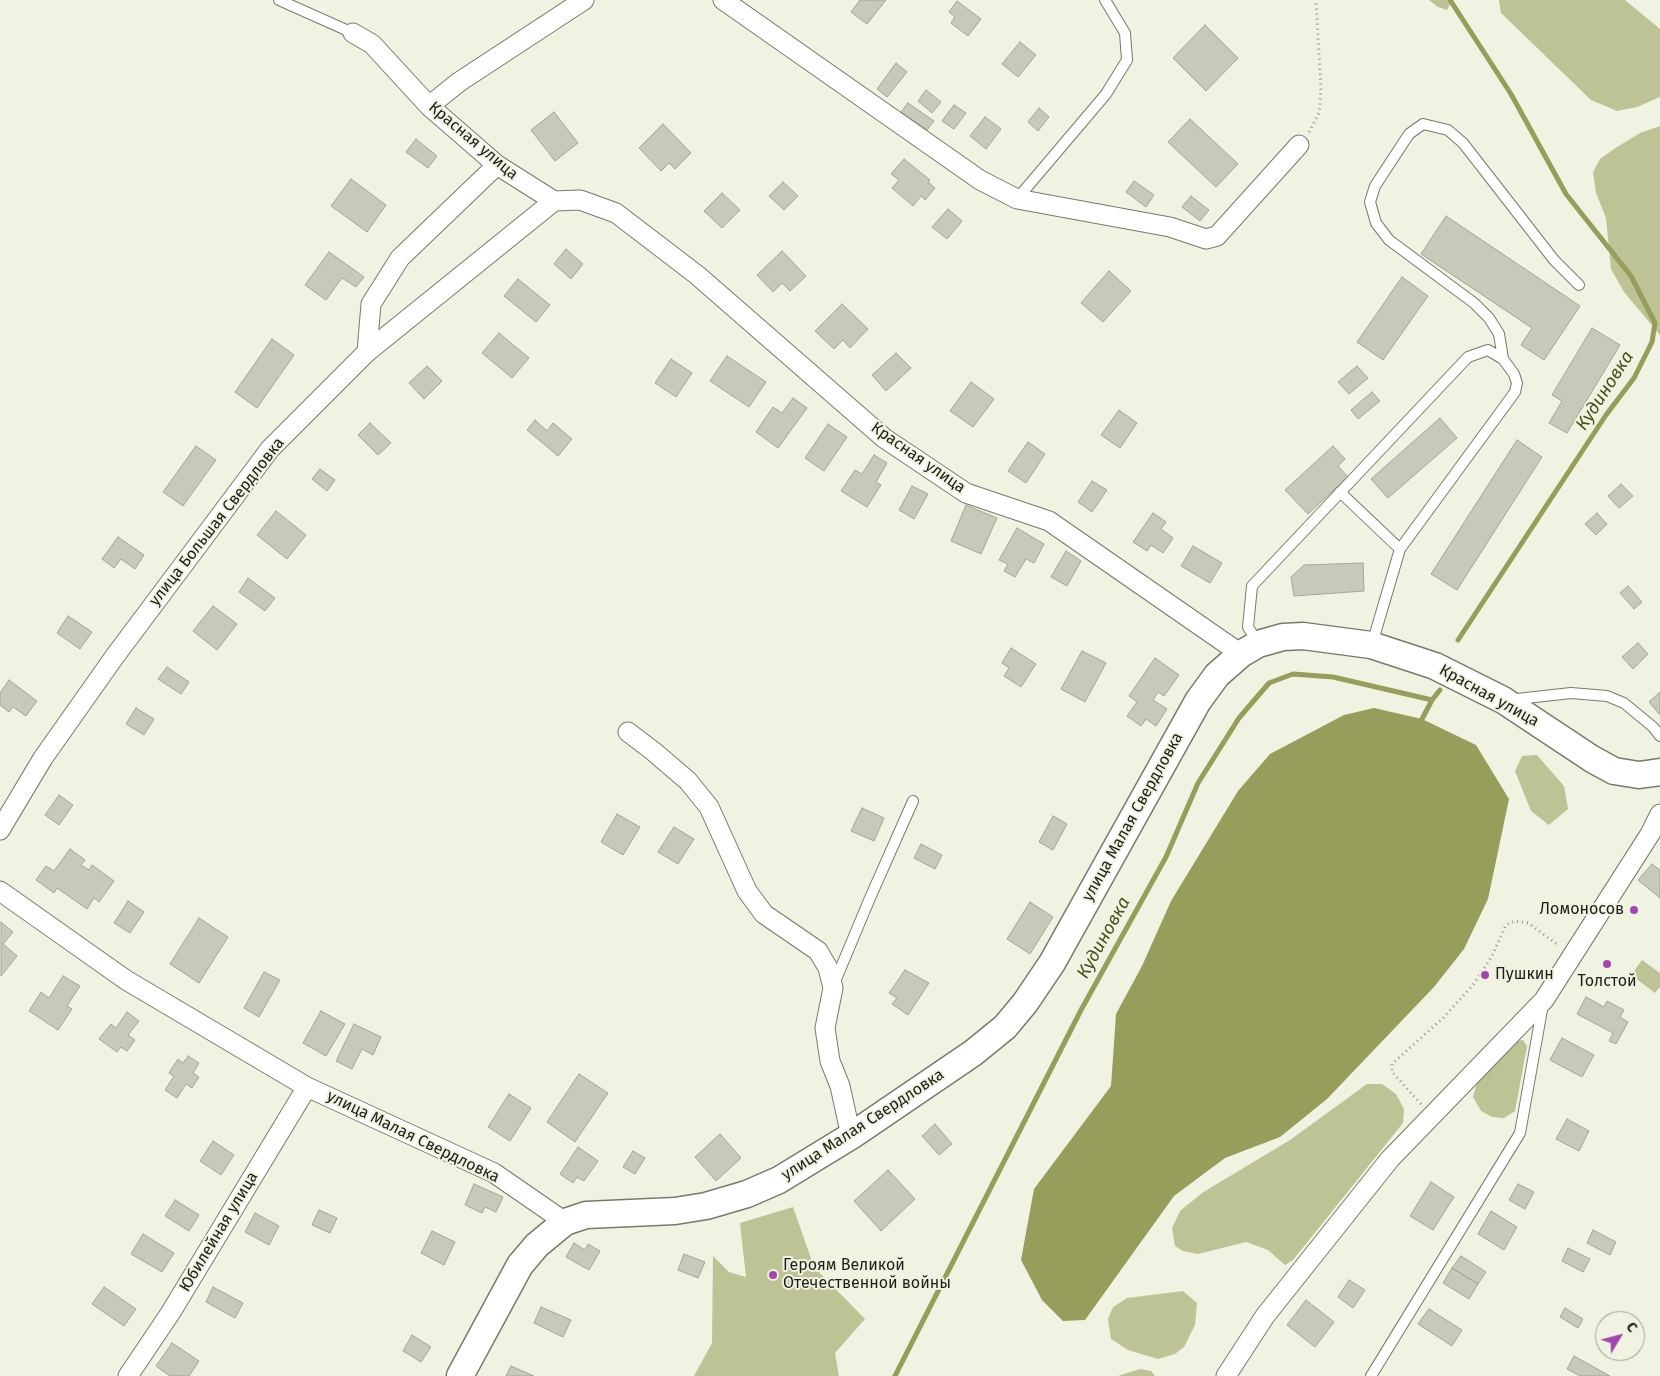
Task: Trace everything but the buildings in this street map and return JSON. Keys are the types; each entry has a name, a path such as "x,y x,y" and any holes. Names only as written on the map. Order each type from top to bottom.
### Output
{"main road":[{"name":"Красная улица","path":"1250,649 1282,637 1304,636 1371,645 1435,666 1503,700 1592,759 1614,771 1639,775 1660,772"},
{"name":"улица Малая Свердловка","path":"565,1222 586,1216 691,1208 747,1194 779,1180 851,1136 973,1053 1005,1027 1025,1003 1052,963 1198,700 1217,675 1250,649"},
{"path":"460,1376 520,1265 537,1245 565,1222"}],"street":[{"path":"429,106 459,82 584,0"},
{"path":"723,0 980,180 1017,199 1170,227 1206,239 1217,236 1299,145"},
{"name":"Красная улица","path":"353,33 372,44 429,106 497,165 554,201 580,200 616,213 697,275 884,438 966,493 1049,521 1250,649"},
{"path":"367,352 371,304 400,258 497,165"},
{"name":"улица Большая Свердловка","path":"0,830 43,758 115,656 270,449 367,352 554,201"},
{"path":"628,732 688,781 709,806 747,891 764,914 818,951 828,968 833,988 825,1028 830,1061 840,1086 851,1136"},
{"path":"1226,1376 1271,1308 1390,1159 1544,1000 1650,834 1660,814"},
{"name":"улица Малая Свердловка","path":"0,891 126,980 307,1087 494,1173 565,1222"},
{"name":"Юбилейная улица","path":"128,1376 171,1312 307,1087"}],"lane":[{"path":"279,0 353,33"},
{"path":"1017,199 1106,94 1127,60 1125,33 1105,0"},
{"path":"1503,359 1499,334 1489,318 1474,303 1389,240 1376,223 1370,202 1375,186 1409,134 1423,124 1448,130 1463,143 1554,260 1579,285"},
{"path":"1250,649 1248,628 1252,586 1468,357 1488,350 1503,359 1514,374 1517,384 1515,392 1400,550 1371,645"},
{"path":"1340,492 1400,550"},
{"path":"1503,700 1571,693 1607,696 1624,703 1653,727 1660,736"},
{"path":"833,988 913,801"},
{"path":"1371,1376 1520,1133 1544,1000"}],"path":[{"path":"1299,145 1319,112 1321,90 1316,0"},
{"path":"1431,1116 1392,1072 1392,1064 1443,1018 1473,985 1492,956 1506,925 1515,921 1528,923 1572,956"}],"shaded area":[{"path":"1429,0 1452,0 1447,10 1438,7"},
{"path":"1499,0 1625,0 1660,29 1660,97 1637,107 1617,111 1591,100 1501,13"},
{"path":"1660,126 1660,335 1624,292 1611,269 1606,218 1596,193 1593,172 1600,159 1614,149 1640,133"},
{"path":"1374,708 1422,719 1476,745 1509,799 1488,899 1464,949 1434,987 1327,1099 1280,1137 1225,1158 1174,1196 1085,1320 1063,1321 1042,1300 1021,1260 1034,1189 1111,1086 1116,1014 1142,966 1171,901 1238,791 1270,754 1344,715"},
{"path":"1537,755 1564,786 1568,809 1549,825 1531,811 1515,771 1522,756"},
{"path":"1642,960 1660,973 1660,987 1655,993 1631,975"},
{"path":"1523,1040 1527,1046 1515,1111 1504,1118 1492,1117 1481,1111 1473,1097 1477,1082 1516,1041"},
{"path":"1367,1084 1382,1084 1396,1094 1404,1109 1403,1123 1293,1260 1285,1265 1268,1250 1246,1242 1198,1254 1183,1251 1175,1246 1172,1228 1180,1211 1202,1193 1290,1140"},
{"path":"793,1207 814,1267 865,1319 835,1353 839,1376 694,1376 712,1343 713,1256 729,1272 746,1277 740,1223"},
{"path":"1183,1291 1197,1303 1195,1325 1184,1347 1175,1354 1158,1359 1128,1350 1111,1339 1108,1319 1113,1307 1127,1298"},
{"path":"1140,1369 1151,1371 1155,1376 1118,1376"}],"waterway":[{"name":"Кудиновка","path":"1450,0 1511,94 1566,194 1631,276 1655,323 1652,342 1634,378 1606,415 1458,640"},
{"name":"Кудиновка","path":"895,1376 1081,1010 1166,857 1198,783 1239,718 1269,683 1293,674 1333,677 1432,700 1440,690"},
{"path":"1422,719 1432,700"}],"place":[{"name":"Ломоносов","path":"1634,910"},
{"name":"Толстой","path":"1607,964"},
{"name":"Пушкин","path":"1485,975"},
{"name":"Героям Великой Отечественной войны","path":"773,1275"}]}
